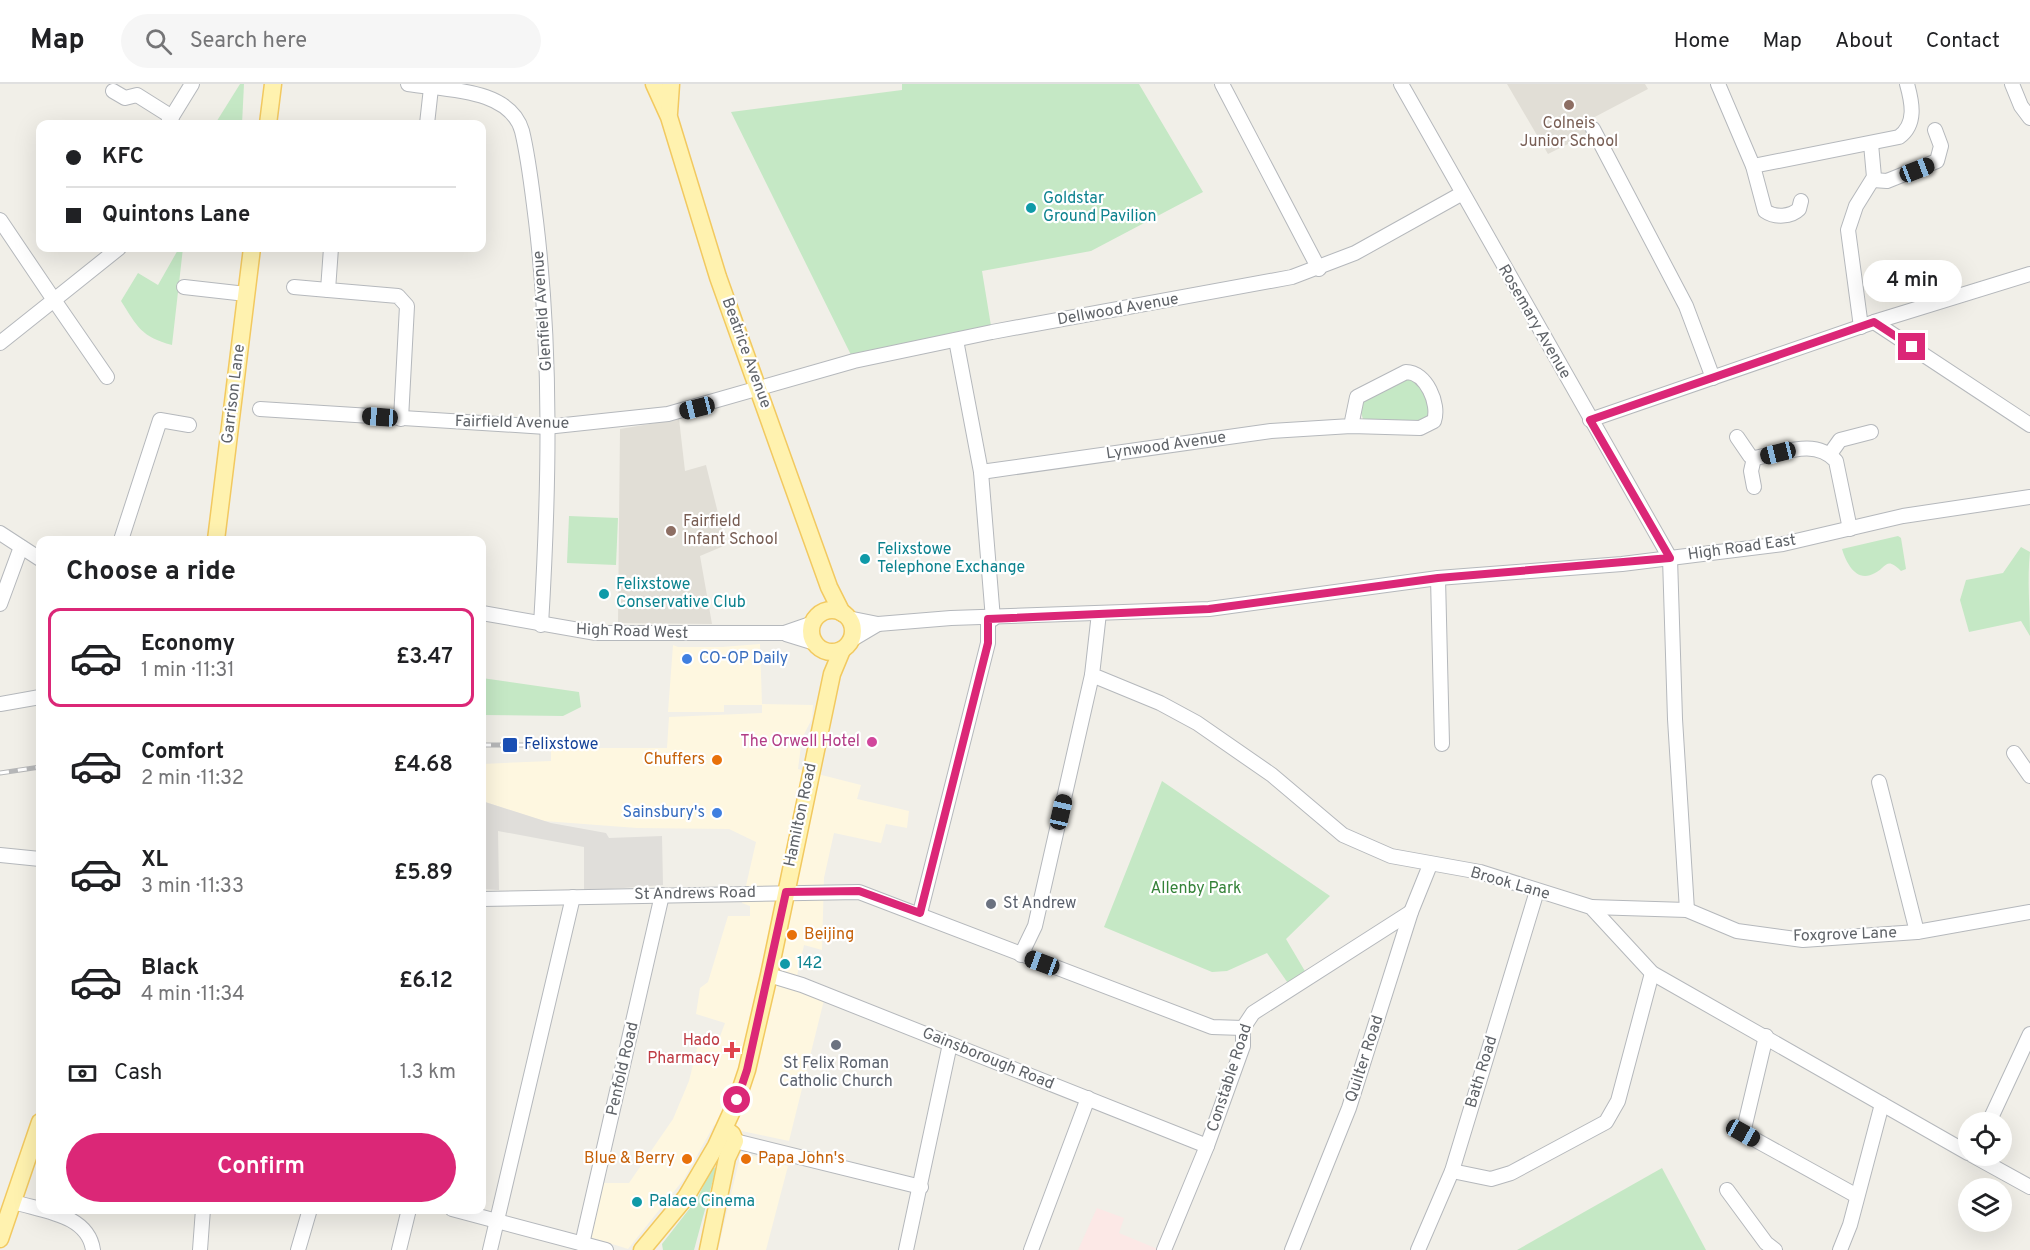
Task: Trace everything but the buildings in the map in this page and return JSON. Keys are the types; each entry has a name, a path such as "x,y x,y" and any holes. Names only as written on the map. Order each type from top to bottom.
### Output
{"main road":[{"path":"268,120 273,84"},
{"name":"Beatrice Avenue","path":"654,84 669,117 718,276 830,587 845,615"},
{"name":"Beatrice Avenue","path":"669,117 671,84"},
{"name":"Garrison Lane","path":"216,536 251,252"},
{"path":"830,587 827,602 811,633 832,674"},
{"path":"817,618 833,610 845,615 853,627 847,645 828,652 818,646"},
{"name":"Hamilton Road","path":"708,1250 730,1135 747,1070 832,674 847,645"},
{"path":"0,1239 36,1134"},
{"name":"Hamilton Road","path":"642,1250 686,1197 730,1135"}],"street":[{"path":"171,120 192,84"},
{"name":"Glenfield Avenue","path":"408,84 497,100 510,109 520,124 543,276 546,427 541,625"},
{"path":"1222,84 1319,268"},
{"name":"Rosemary Avenue","path":"1401,84 1461,194 1670,558"},
{"path":"1718,84 1754,166 1762,205 1767,213 1791,214 1799,208 1801,201"},
{"path":"1754,166 1895,139 1907,129 1912,109 1907,84"},
{"path":"2012,84 2021,106 2030,118"},
{"path":"427,120 431,88"},
{"path":"113,90 125,98 137,95 169,120"},
{"path":"1593,129 1686,306 1713,378"},
{"path":"1873,180 1887,181 1937,160 1941,146 1935,130"},
{"path":"1871,144 1875,170 1873,180 1857,206 1848,230 1867,325 2030,425"},
{"name":"Dellwood Avenue","path":"759,387 854,362 956,340 1262,283 1319,268 1355,253 1461,194"},
{"path":"0,220 107,377"},
{"path":"0,343 114,252"},
{"path":"328,290 331,252"},
{"path":"1590,420 1867,325 2030,274"},
{"path":"184,287 246,294"},
{"path":"294,287 393,295 405,301 408,319 401,419"},
{"path":"920,913 988,643 990,619 981,472 956,340"},
{"name":"Lynwood Avenue","path":"981,472 1215,438 1301,428 1351,426 1424,428 1434,421 1436,406 1419,375 1402,374 1356,397 1351,426"},
{"name":"Fairfield Avenue","path":"260,410 546,427 668,414 710,405 759,387"},
{"path":"122,536 160,420 189,425"},
{"path":"1830,454 1840,440 1871,432"},
{"path":"1737,437 1754,458"},
{"path":"1754,458 1803,448 1830,454 1836,461 1850,529"},
{"path":"1754,458 1751,471 1754,487"},
{"name":"High Road East","path":"845,615 878,624 951,618 990,619 1209,609 1438,578 1670,558 1783,543 1968,504 2030,497"},
{"path":"0,533 36,557"},
{"path":"0,604 21,548"},
{"path":"1670,558 1675,718 1687,910"},
{"path":"1438,578 1442,744"},
{"path":"1021,955 1035,926 1092,675 1100,613"},
{"name":"High Road West","path":"486,614 596,633 784,633 818,646"},
{"name":"High Road West","path":"784,633 817,618"},
{"name":"High Road East","path":"847,645 878,624"},
{"name":"Brook Lane","path":"1092,675 1160,702 1197,723 1272,775 1343,836 1391,856 1430,865 1480,872 1591,907"},
{"path":"0,704 36,698"},
{"path":"2014,753 2030,776"},
{"path":"1879,782 1917,932"},
{"path":"0,855 36,859"},
{"name":"Quilter Road","path":"1292,1250 1349,1108 1411,912 1430,865"},
{"name":"St Andrews Road","path":"486,902 573,897 859,891 1212,1027 1243,1028"},
{"name":"Bath Road","path":"1418,1250 1452,1171 1537,891"},
{"name":"Penfold Road","path":"582,1244 662,895"},
{"path":"490,1250 573,897"},
{"path":"1591,907 1652,973 1958,1147"},
{"name":"Foxgrove Lane","path":"1591,907 1687,910 1737,931 1803,940 1917,932 2030,912"},
{"name":"Constable Road","path":"1164,1250 1208,1146 1243,1046 1243,1028 1253,1012 1411,912"},
{"path":"1452,1171 1491,1179 1511,1173 1606,1122 1618,1101 1652,973"},
{"name":"Gainsborough Road","path":"768,975 1208,1146"},
{"path":"1994,1112 2030,1034"},
{"path":"1766,1036 1743,1133 1857,1196"},
{"path":"906,1250 950,1044"},
{"path":"1030,1250 1088,1098"},
{"path":"1840,1250 1882,1104"},
{"path":"730,1135 921,1187"},
{"path":"1992,1166 2030,1187"},
{"path":"1727,1190 1766,1243 1775,1250"},
{"path":"14,1202 36,1209"},
{"path":"52,1214 77,1222 90,1237 93,1250"},
{"path":"200,1250 203,1214"},
{"path":"298,1250 309,1214"},
{"path":"399,1250 409,1214"},
{"path":"471,1214 606,1250"}],"shaded area":[{"name":"Colneis Junior School","path":"1507,84 1645,84 1648,89 1589,120 1594,131 1548,154"},
{"name":"Fairfield Infant School","path":"679,419 685,471 706,465 726,545 700,556 712,624 618,623 620,429"},
{"path":"760,644 762,704 813,705 812,719 802,738 798,769 861,785 857,799 909,811 907,828 886,824 881,843 834,833 824,878 822,950 804,945 794,989 824,1000 789,1141 714,1125 684,1179 628,1249 590,1237 604,1183 629,1183 673,1119 689,1081 700,1036 719,1039 725,1023 696,1014 700,988 708,982 728,916 750,916 750,906 742,903 756,842 729,829 637,828 544,821 486,802 486,764 551,761 551,748 667,748 669,717 762,713 762,705 724,705 724,712 668,712 673,645 722,647"},
{"path":"486,802 551,823 606,833 609,838 662,836 663,885 584,891 584,847 498,831 499,890 486,889"},
{"path":"741,1152 788,1166 766,1250 718,1250"},
{"path":"1097,1208 1124,1218 1119,1233 1160,1250 1078,1250"}],"green space":[{"path":"240,84 244,84 242,120 218,120"},
{"path":"902,84 1139,84 1203,192 1091,251 982,271 992,332 854,361 731,112 902,90"},
{"path":"177,252 183,252 172,345 146,334 121,301 138,273 158,285"},
{"path":"1413,376 1432,407 1429,422 1371,423 1363,419 1358,403"},
{"path":"569,516 618,518 616,565 567,563"},
{"path":"1898,536 1901,538 1906,569 1901,571 1889,563 1875,573 1862,576 1849,565 1842,549"},
{"path":"2021,547 2030,552 2030,636 2021,621 1969,632 1960,600 1966,580 2003,573"},
{"path":"486,679 579,692 581,707 563,716 486,715"},
{"name":"Allenby Park","path":"1162,781 1330,896 1286,939 1309,978 1292,989 1267,953 1227,971 1212,972 1104,927"},
{"path":"713,1166 716,1169 694,1250 663,1250 662,1244 697,1199"},
{"path":"1662,1168 1706,1250 1517,1250"}],"railway":[{"path":"486,745 566,745"},
{"path":"0,773 36,768"}],"place":[{"name":"Colneis Junior School","path":"1569,105"},
{"name":"Goldstar Ground Pavilion","path":"1031,208"},
{"name":"Fairfield Infant School","path":"671,531"},
{"name":"Felixstowe Telephone Exchange","path":"865,559"},
{"name":"Felixstowe Conservative Club","path":"604,594"},
{"name":"CO-OP Daily","path":"687,659"},
{"name":"The Orwell Hotel","path":"872,742"},
{"name":"Felixstowe","path":"510,745"},
{"name":"Chuffers","path":"717,760"},
{"name":"Sainsbury's","path":"717,813"},
{"name":"St Andrew","path":"991,904"},
{"name":"Beijing","path":"792,935"},
{"name":"142","path":"785,964"},
{"name":"St Felix Roman Catholic Church","path":"836,1045"},
{"name":"Hado Pharmacy","path":"732,1050"},
{"name":"Blue & Berry","path":"687,1159"},
{"name":"Papa John's","path":"746,1159"},
{"name":"Palace Cinema","path":"637,1202"}],"route":[{"path":"737,1100 747,1070 786,892 859,891 920,913 988,643 988,619 1209,609 1363,586 1670,558 1590,420 1874,322 1912,347"}]}
